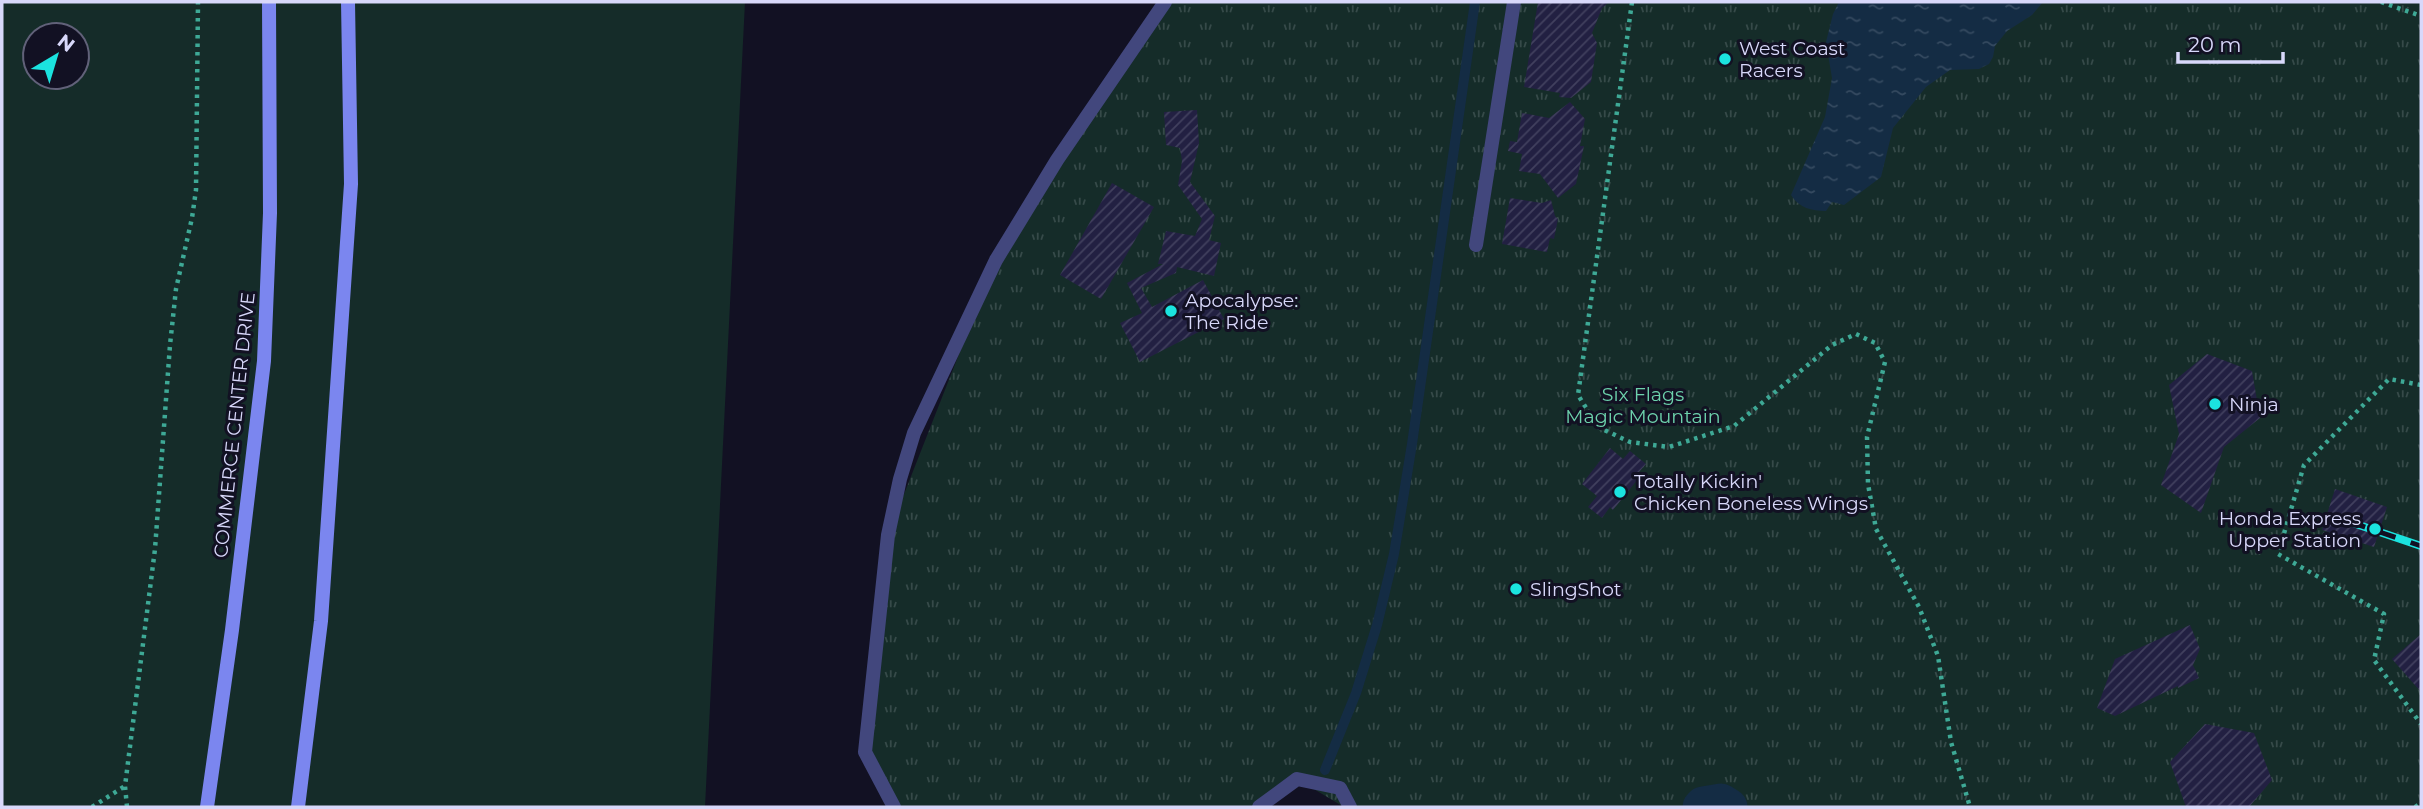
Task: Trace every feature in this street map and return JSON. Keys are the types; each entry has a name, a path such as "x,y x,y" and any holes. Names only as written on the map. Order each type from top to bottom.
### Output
{"main road":[{"name":"COMMERCE CENTER DRIVE","path":"207,807 234,617 264,361 270,213 269,2"},
{"path":"298,807 321,621 349,225 351,184 348,2"}],"lane":[{"path":"894,807 865,752 888,535 900,479 914,433 996,260 1057,160 1165,2"},
{"path":"1476,245 1514,2"},
{"path":"1259,807 1297,779 1340,788 1350,807"}],"path":[{"path":"127,807 125,786 155,549 175,300 196,190 198,2"},
{"path":"1632,2 1578,395 1598,427 1630,442 1669,447 1734,426 1832,345 1856,334 1875,343 1885,362 1867,437 1868,484 1876,529 1919,607 1938,656 1951,742 1970,807"},
{"path":"2381,2 2421,16"},
{"path":"2421,385 2389,379 2304,465 2278,554 2384,614 2374,660 2421,724"},
{"path":"92,807 125,786"},
{"path":"2415,807 2421,803"}],"green space":[{"path":"2,2 745,2 705,807 2,807"},
{"name":"Six Flags Magic Mountain","path":"1166,2 2421,2 2421,807 1344,807 1297,779 1267,807 894,807 865,752 888,535 996,260"}],"water":[{"path":"1839,2 2043,2 2032,15 2007,31 1995,46 1989,64 1979,69 1950,70 1926,87 1893,128 1881,177 1844,205 1832,202 1826,211 1821,211 1802,206 1791,195 1825,117 1832,78 1826,42"}],"building":[{"path":"1538,2 1609,2 1602,8 1592,33 1597,43 1591,82 1571,98 1559,97 1560,93 1524,87"},
{"path":"1570,102 1585,119 1580,146 1584,146 1576,184 1558,198 1540,174 1519,171 1522,154 1508,151 1510,141 1517,142 1522,113 1549,118"},
{"path":"1197,110 1199,143 1190,182 1215,216 1209,240 1221,243 1214,276 1177,267 1176,273 1141,288 1152,307 1203,280 1224,319 1140,362 1120,323 1142,313 1127,283 1163,264 1158,264 1166,231 1195,236 1202,219 1178,185 1182,161 1180,148 1166,145 1164,112"},
{"path":"1112,183 1154,207 1101,299 1060,275"},
{"path":"1510,198 1542,203 1551,200 1558,219 1554,239 1550,238 1547,252 1502,244"},
{"path":"2207,354 2252,371 2260,418 2224,447 2201,513 2161,485 2179,434 2169,385"},
{"path":"1610,448 1623,459 1630,451 1646,464 1639,472 1642,474 1613,510 1610,507 1602,518 1588,507 1597,496 1582,484"},
{"path":"2335,489 2387,507 2374,547 2322,530"},
{"path":"2190,625 2200,649 2193,665 2199,678 2115,716 2097,708 2115,659"},
{"path":"2421,634 2421,692 2392,659"},
{"path":"2205,724 2254,733 2272,780 2249,807 2186,807 2170,762"}],"waterway":[{"path":"1325,770 1356,693 1377,625 1394,554 1475,2"},
{"path":"1701,807 1721,802 1729,807"}],"railway":[{"path":"2350,522 2421,546"}],"place":[{"name":"West Coast Racers","path":"1725,59"},
{"name":"Apocalypse: The Ride","path":"1171,311"},
{"name":"Ninja","path":"2215,404"},
{"name":"Totally Kickin' Chicken Boneless Wings","path":"1620,492"},
{"name":"Honda Express Upper Station","path":"2375,529"},
{"name":"SlingShot","path":"1516,589"}]}
